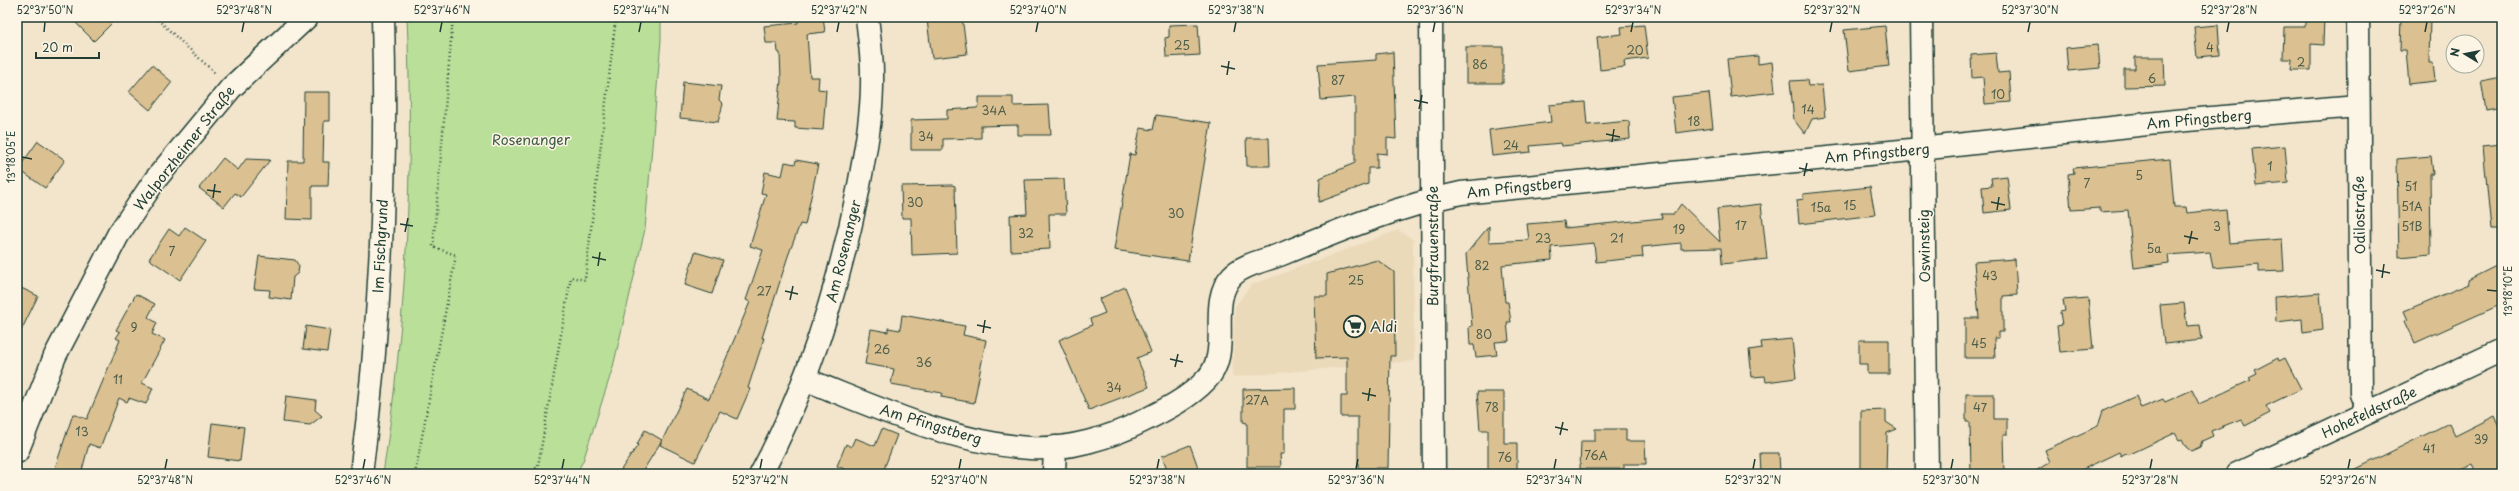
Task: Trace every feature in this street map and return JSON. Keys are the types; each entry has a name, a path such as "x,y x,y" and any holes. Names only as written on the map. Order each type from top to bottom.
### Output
{"street":[{"name":"Walporzheimer Straße","path":"17,452 55,356 118,234 155,180 231,88 307,17"},
{"name":"Im Fischgrund","path":"361,474 381,260 385,119 383,17"},
{"name":"Am Rosenanger","path":"761,474 775,448 804,379 836,282 851,226 864,161 870,120 872,74 867,17"},
{"name":"Burgfrauenstraße","path":"1431,17 1434,474"},
{"name":"Oswinsteig","path":"1921,17 1927,474"},
{"name":"Odilostraße","path":"2358,17 2361,394 2368,412"},
{"name":"Am Pfingstberg","path":"804,379 884,410 968,438 1030,448 1055,447 1121,432 1170,408 1207,380 1216,363 1222,290 1233,275 1299,247 1400,208 1432,199 1461,193 1922,149 2175,121 2358,106"},
{"name":"Hohefeldstraße","path":"2237,474 2502,350"},
{"path":"1054,474 1055,447"}],"path":[{"path":"155,17 220,78"},
{"path":"415,474 456,255 433,247 453,17"},
{"path":"530,474 538,466 571,277 585,280 616,17"}],"shaded area":[{"path":"1398,230 1413,239 1414,361 1232,377 1235,306 1251,285"}],"green space":[{"name":"Rosenanger","path":"407,17 661,17 661,40 645,229 613,367 583,461 576,474 383,474 391,418 403,304 409,189 409,74"}],"building":[{"path":"70,17 118,17 94,41"},
{"path":"798,17 823,17 825,32 807,34 810,77 819,77 818,89 826,90 823,130 795,128 795,122 777,121 781,80 780,53 778,52 777,43 766,43 764,26 798,23"},
{"path":"962,17 967,54 932,58 927,20"},
{"path":"2305,17 2324,17 2323,45 2311,44 2311,70 2291,70 2292,59 2283,59 2284,27 2305,27"},
{"path":"2401,17 2430,17 2429,63 2433,63 2435,81 2409,84 2406,50 2400,50"},
{"path":"1198,24 1200,55 1166,57 1165,38 1169,37 1169,25"},
{"path":"1644,25 1648,58 1624,61 1625,67 1600,70 1597,37 1622,34 1621,27"},
{"path":"2218,25 2220,55 2197,57 2194,27"},
{"path":"1885,26 1889,66 1849,71 1844,30"},
{"path":"2098,45 2100,68 2068,71 2066,48"},
{"path":"1466,47 1503,47 1503,83 1466,83"},
{"path":"1393,52 1396,139 1387,138 1387,154 1377,153 1377,168 1368,168 1368,184 1319,202 1320,178 1355,163 1355,97 1321,100 1318,64 1376,60 1376,54"},
{"path":"1996,53 1998,73 2009,72 2011,102 1985,104 1983,77 1972,78 1971,55"},
{"path":"1758,56 1758,64 1772,62 1775,92 1731,97 1727,59"},
{"path":"2135,57 2164,57 2165,86 2124,87 2124,69 2135,69"},
{"path":"152,65 172,82 150,110 129,92"},
{"path":"2502,77 2502,106 2486,109 2481,81"},
{"path":"1807,80 1808,86 1822,85 1825,117 1812,119 1805,134 1794,120 1790,81"},
{"path":"683,82 721,86 719,100 723,104 718,122 680,118"},
{"path":"304,92 330,92 330,121 324,121 323,162 329,162 328,186 312,186 312,220 286,219 288,161 303,161"},
{"path":"1709,93 1713,128 1676,133 1672,97"},
{"path":"979,97 1013,97 1013,106 1049,105 1051,135 1018,135 1018,125 981,126 981,138 943,139 943,150 911,150 911,120 947,119 947,110 977,108 979,105"},
{"path":"1585,102 1587,125 1629,121 1630,139 1562,146 1561,143 1530,146 1531,152 1492,156 1489,130 1551,122 1549,105"},
{"path":"1156,115 1211,123 1188,261 1114,250 1130,154 1135,155 1140,128 1153,130"},
{"path":"1246,138 1269,138 1270,166 1247,166"},
{"path":"38,141 65,160 45,188 18,169"},
{"path":"2502,144 2502,229 2491,229 2483,146"},
{"path":"2285,146 2288,183 2256,186 2252,149"},
{"path":"2431,156 2433,174 2430,174 2431,254 2399,257 2397,159"},
{"path":"223,158 238,170 246,159 270,160 241,197 235,193 224,207 199,188"},
{"path":"2170,159 2174,207 2186,207 2187,213 2226,209 2229,243 2282,239 2284,271 2259,272 2259,264 2213,268 2210,252 2168,255 2169,263 2134,268 2128,210 2100,212 2100,208 2071,210 2068,175 2074,174 2073,168"},
{"path":"796,160 818,164 805,225 800,224 788,256 762,338 764,338 748,388 750,389 737,419 720,411 695,462 660,445 687,389 709,399 750,302 746,300 763,250 750,246 766,194 761,193 765,172 782,176 785,162 795,164"},
{"path":"2007,176 2011,210 1984,213 1982,187 1992,186 1991,178"},
{"path":"1064,179 1066,214 1049,214 1050,249 1011,251 1010,215 1027,214 1025,180"},
{"path":"901,186 955,186 957,253 912,255 911,218 902,218"},
{"path":"1870,187 1875,215 1799,224 1797,200 1804,199 1803,194"},
{"path":"1681,204 1720,242 1717,209 1761,204 1767,259 1722,264 1721,248 1681,249 1681,243 1642,247 1643,257 1596,262 1594,243 1551,247 1552,260 1502,265 1505,302 1508,302 1511,322 1507,322 1509,341 1495,342 1497,355 1476,357 1474,345 1470,345 1469,327 1472,326 1466,254 1489,226 1489,242 1529,240 1527,224 1564,221 1565,228 1662,218 1661,214 1674,214"},
{"path":"185,227 206,241 180,280 149,259 169,229 179,236"},
{"path":"695,252 723,260 712,294 685,285"},
{"path":"259,256 295,260 299,266 298,273 293,277 291,300 269,297 270,290 254,289"},
{"path":"2015,259 2017,295 2003,296 2003,332 1999,332 1999,338 1994,338 1995,358 1965,358 1965,318 1979,318 1974,262"},
{"name":"Aldi","path":"1377,260 1394,272 1395,356 1390,356 1388,468 1358,468 1358,417 1341,417 1341,396 1347,396 1347,357 1316,358 1314,296 1327,296 1327,274"},
{"path":"2502,263 2502,304 2415,343 2405,321 2408,320 2404,311 2469,284 2468,280"},
{"path":"17,286 38,296 17,339"},
{"path":"1125,287 1151,352 1137,358 1149,387 1089,410 1059,340 1092,325 1090,319 1105,313 1099,299"},
{"path":"2320,293 2323,330 2303,333 2302,319 2276,322 2275,297"},
{"path":"136,294 155,304 148,317 157,323 152,334 165,340 142,383 153,388 146,404 129,398 127,402 119,398 100,448 89,444 81,474 53,474 73,414 87,419 120,340 116,338 120,332 116,330"},
{"path":"2088,298 2093,349 2060,352 2057,326 2062,325 2060,312 2065,311 2063,300"},
{"path":"2184,303 2187,326 2200,325 2202,340 2164,344 2160,305"},
{"path":"902,315 965,326 963,335 986,340 974,403 941,397 942,393 891,384 894,369 865,364 871,329 888,332 888,328 900,330"},
{"path":"306,326 330,330 327,352 303,349"},
{"path":"1792,339 1796,378 1766,382 1765,376 1752,377 1749,350 1762,348 1761,342"},
{"path":"1859,340 1889,340 1889,374 1867,374 1867,364 1859,364"},
{"path":"2278,358 2279,361 2285,358 2301,389 2266,406 2270,413 2245,426 2241,419 2211,431 2213,436 2202,441 2200,447 2191,451 2186,447 2182,439 2179,440 2175,433 2128,455 2126,453 2121,456 2119,452 2073,474 2031,474 2050,462 2045,450 2098,426 2103,411 2136,396 2141,408 2163,399 2165,402 2192,390 2199,404 2251,380 2249,378 2257,374 2255,370"},
{"path":"1295,388 1295,409 1284,409 1284,454 1280,454 1281,467 1247,467 1247,423 1243,422 1243,389"},
{"path":"1477,392 1504,392 1504,443 1517,443 1517,471 1488,471 1488,430 1480,430"},
{"path":"1966,394 1994,394 1994,419 2007,419 2007,435 2003,435 2004,474 1971,474 1970,422 1966,422"},
{"path":"286,396 316,400 315,410 322,416 310,425 283,422"},
{"path":"1886,410 1886,422 1897,429 1887,433 1886,474 1861,474 1861,411"},
{"path":"2495,416 2502,432 2502,474 2477,474 2472,464 2452,474 2346,474 2449,423 2455,436"},
{"path":"212,423 244,427 240,461 208,457"},
{"path":"882,429 897,435 882,474 857,474 837,466 846,444 851,447 855,438 875,446"},
{"path":"1595,429 1626,429 1626,441 1645,441 1646,464 1624,464 1624,469 1580,469 1581,441 1595,441"},
{"path":"645,430 662,440 641,474 618,474 638,445 637,444"},
{"path":"1190,445 1198,467 1196,468 1198,474 1169,474 1162,456"},
{"path":"1760,453 1779,453 1780,474 1761,474"}],"place":[{"name":"Aldi","path":"1355,326"}]}
